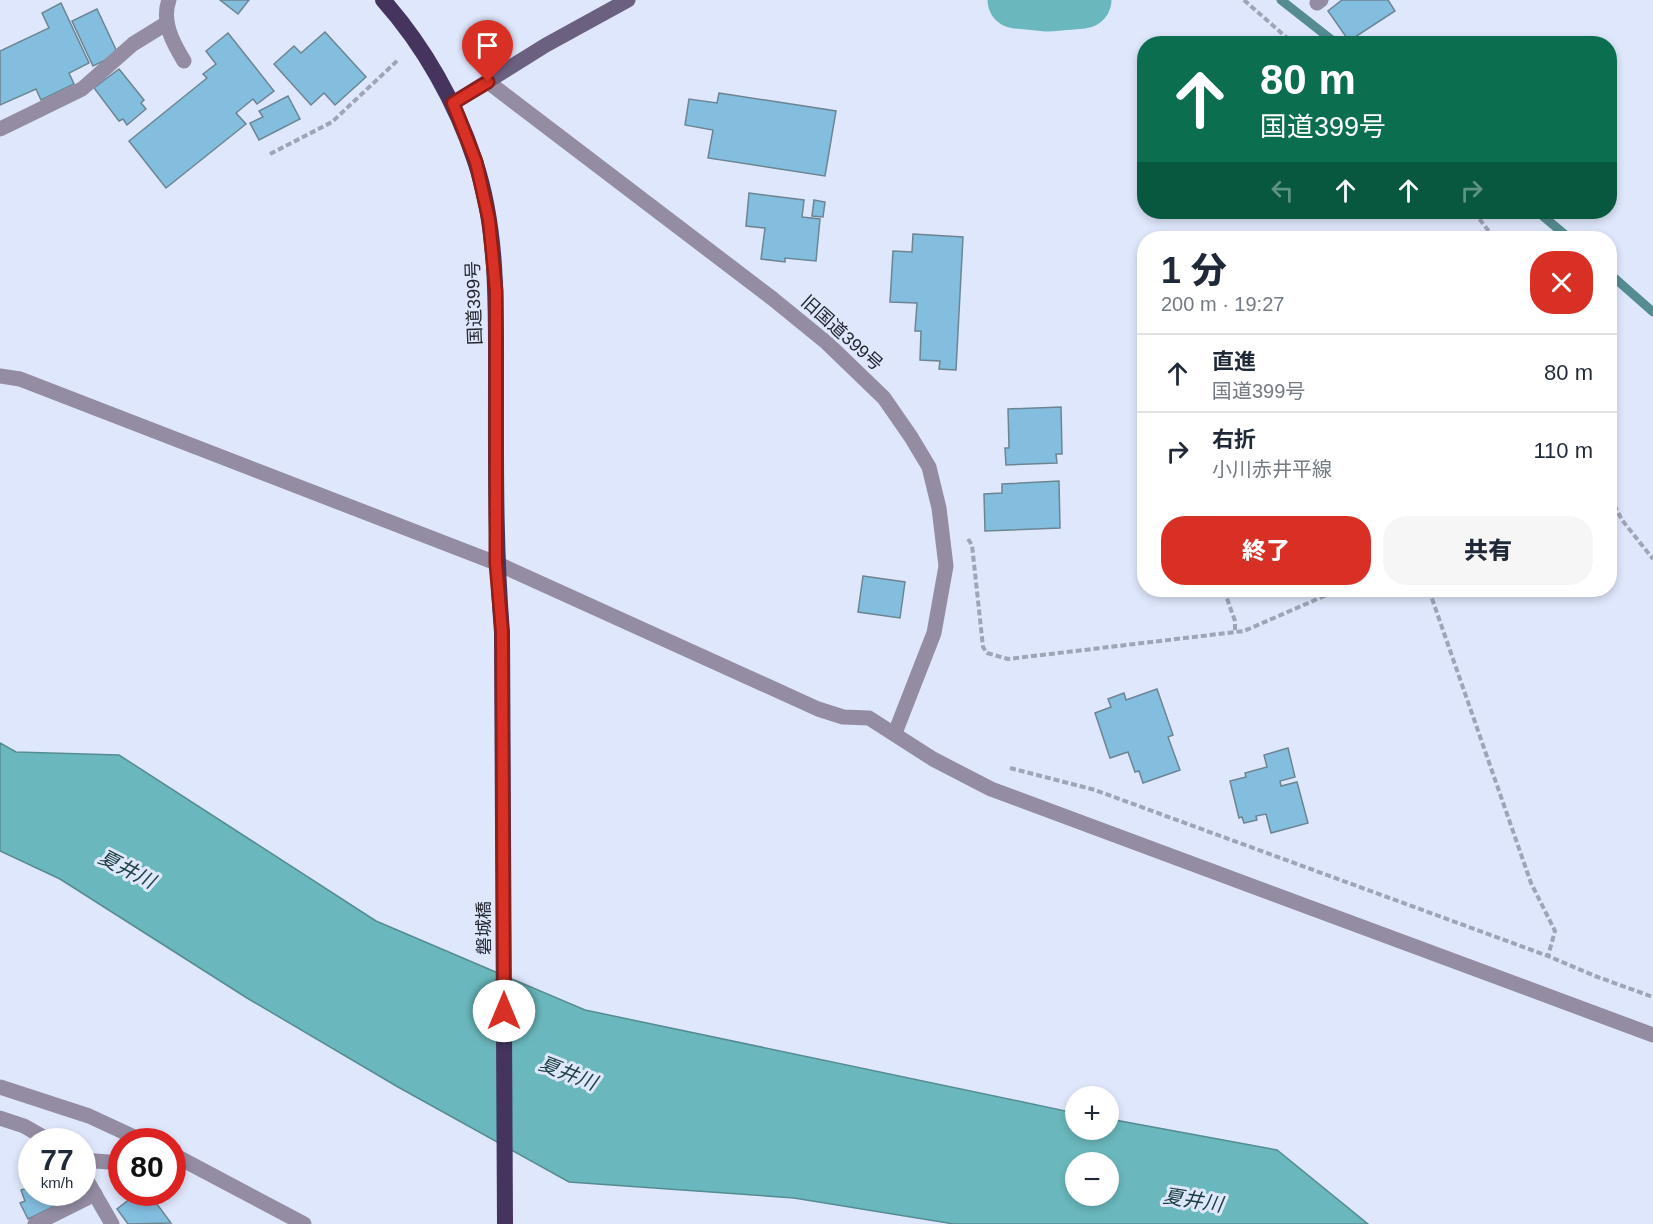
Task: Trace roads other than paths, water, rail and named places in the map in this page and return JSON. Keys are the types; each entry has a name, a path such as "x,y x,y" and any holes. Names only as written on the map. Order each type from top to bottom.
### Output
{"highway":[{"name":"国道399号","path":"383,0 404,24 453,103 476,162 489,220 496,291 496,563 502,632"},
{"name":"磐城橋","path":"502,632 505,1224"}],"main road":[{"path":"453,103 546,45 628,0"}],"street":[{"path":"169,0 167,23 174,44 184,61"},
{"path":"0,129 82,89 133,44 167,23"},
{"name":"旧国道399号","path":"488,82 773,298 855,368 884,398 912,437 929,467 940,520 946,566 934,633 895,733"},
{"path":"0,376 20,379 496,563 818,709 843,717 869,718 933,759 991,789 1653,1035"},
{"path":"0,1087 89,1116 115,1128"},
{"path":"0,1119 28,1128"},
{"path":"186,1165 303,1224"},
{"path":"96,1194 112,1224"},
{"path":"35,1224 72,1206"}],"water":[{"name":"夏井川","path":"0,743 16,752 119,755 376,921 585,1010 1065,1111 1065,1140 1119,1140 1119,1121 1277,1150 1368,1224 954,1224 794,1198 569,1182 398,1087 247,998 60,879 0,851"}],"waterway":[{"path":"1016,0 1048,3 1083,0"},
{"path":"1281,0 1327,36"},
{"path":"1546,219 1561,231"},
{"path":"1617,280 1653,312"}]}
